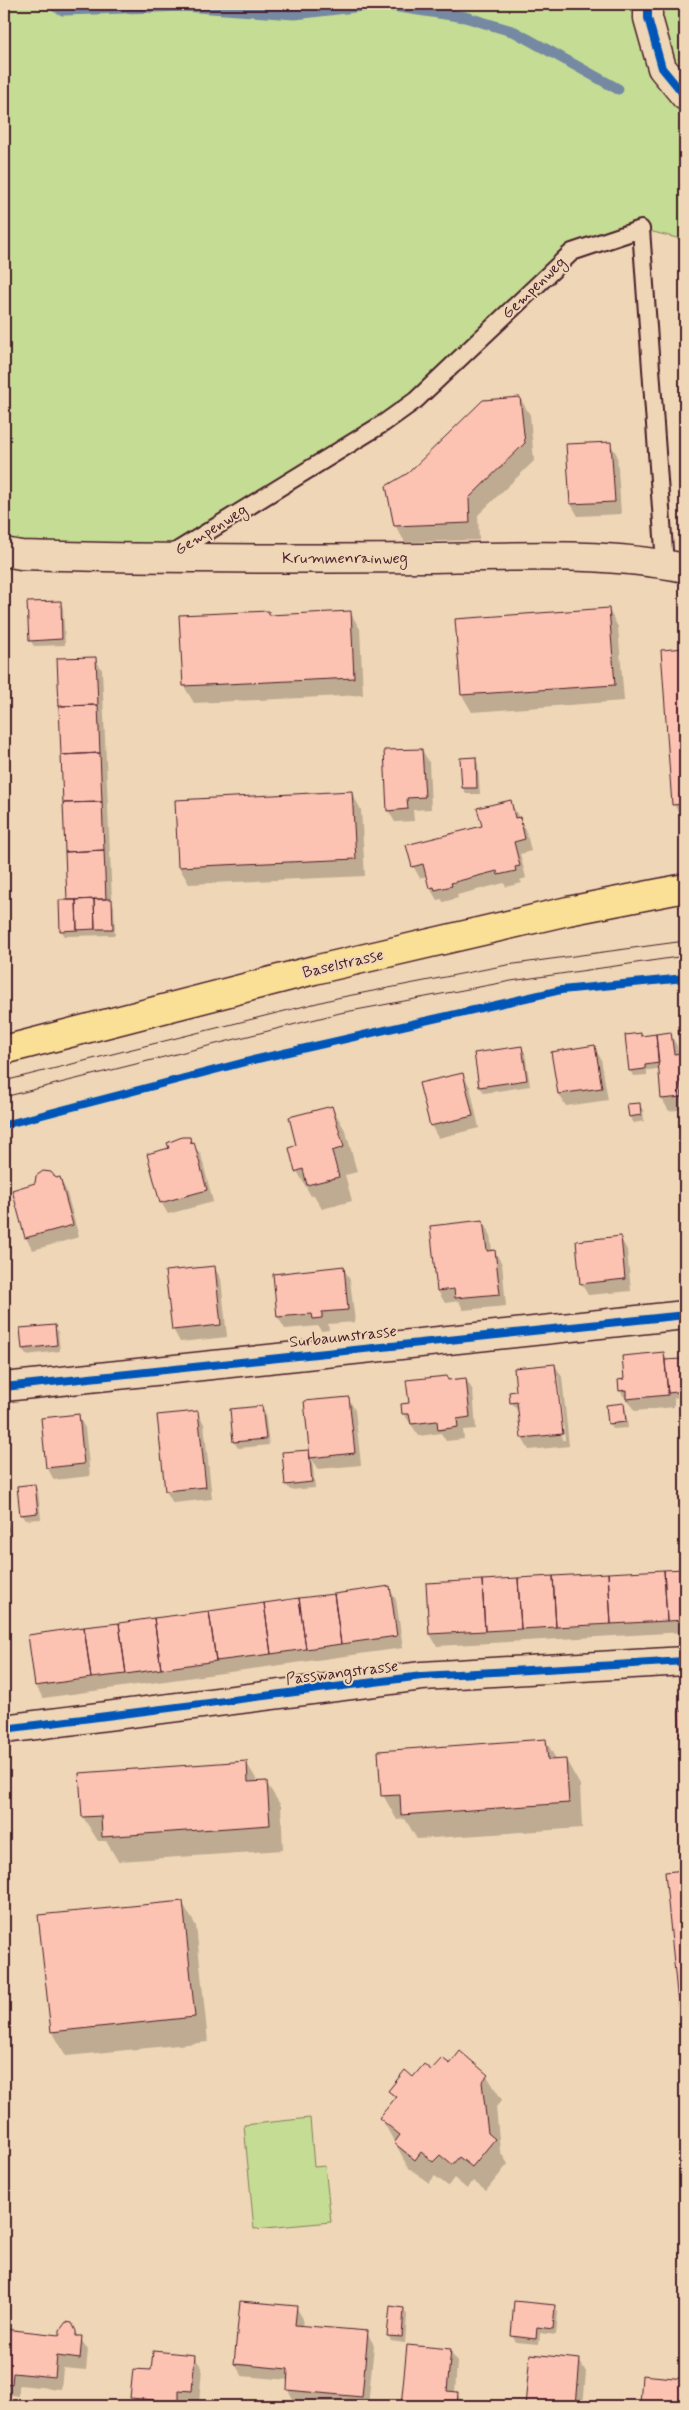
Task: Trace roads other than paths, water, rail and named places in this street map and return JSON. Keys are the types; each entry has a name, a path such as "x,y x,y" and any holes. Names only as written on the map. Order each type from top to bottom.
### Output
{"main road":[{"name":"Baselstrasse","path":"4,1050 314,970 568,911 685,888"}],"street":[{"path":"648,4 648,18 662,68 685,96"},
{"name":"Krummenrainweg","path":"4,552 21,555 164,559 556,556 675,566"},
{"name":"Surbaumstrasse","path":"4,1387 685,1315"},
{"name":"Passwangstrasse","path":"4,1729 422,1676 685,1661"}],"lane":[{"name":"Gempenweg","path":"164,559 384,423 416,400 572,252 641,229 675,566"}],"waterway":[{"path":"50,4 63,10 184,6 295,14 379,4 465,17 515,32 618,89"}],"tram line":[{"path":"4,1081 337,998 507,965 685,941"},
{"path":"4,1097 340,1013 511,981 685,956"}]}
